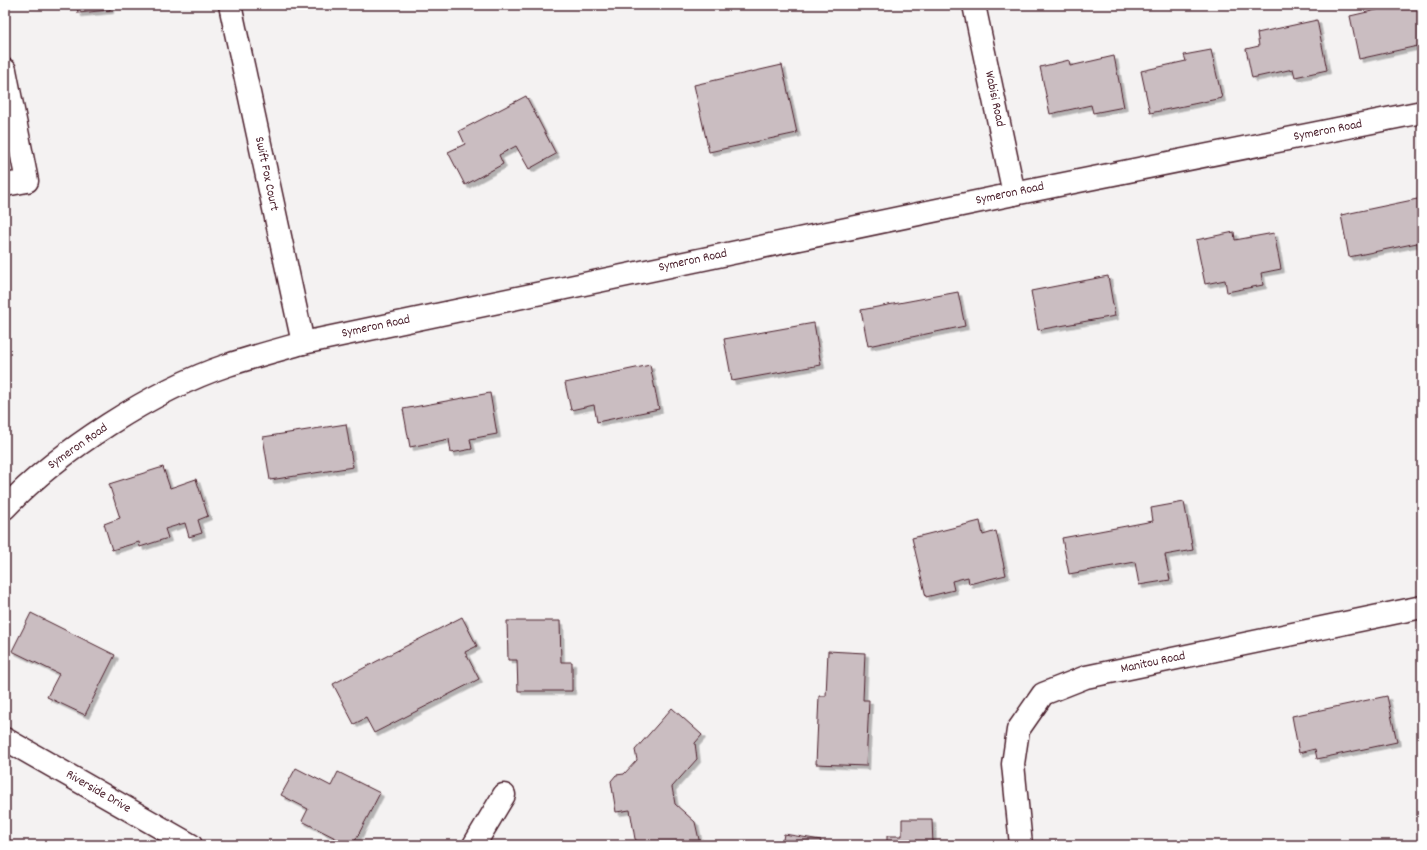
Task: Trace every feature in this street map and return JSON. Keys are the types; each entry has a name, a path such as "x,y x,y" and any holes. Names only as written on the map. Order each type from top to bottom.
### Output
{"street":[{"name":"Swift Fox Court","path":"230,5 303,343"},
{"name":"Wabisi Road","path":"974,5 1014,194"},
{"path":"5,70 27,181 5,185"},
{"name":"Symeron Road","path":"5,508 50,466 119,418 158,396 226,365 303,343 1014,194 1422,112"},
{"name":"Manitou Road","path":"1021,845 1013,764 1018,730 1043,694 1086,676 1422,607"},
{"name":"Riverside Drive","path":"5,739 191,845"},
{"path":"474,845 504,795"}],"building":[{"path":"77,5 110,5 110,10 78,13"},
{"path":"1398,5 1422,5 1422,45 1359,59 1350,16"},
{"path":"1317,20 1327,70 1295,77 1293,69 1252,78 1246,49 1259,46 1257,33"},
{"path":"1211,50 1222,98 1150,113 1141,71 1186,61 1184,55"},
{"path":"1114,56 1124,107 1093,113 1091,105 1050,114 1040,67 1069,60 1070,66"},
{"path":"782,65 797,133 709,152 694,85"},
{"path":"526,96 556,154 529,169 516,146 499,155 503,164 465,185 448,152 465,144 459,131"},
{"path":"1422,198 1422,242 1349,257 1341,215"},
{"path":"1234,232 1235,240 1274,233 1281,269 1261,273 1263,285 1227,292 1225,280 1205,284 1196,240"},
{"path":"1108,276 1115,316 1038,330 1031,291"},
{"path":"958,292 965,326 868,346 861,310"},
{"path":"814,323 821,365 732,381 724,339"},
{"path":"650,365 659,409 597,422 594,405 571,410 565,383"},
{"path":"490,393 497,434 470,439 472,449 451,453 449,439 410,447 403,409"},
{"path":"346,424 353,467 270,480 263,437"},
{"path":"163,467 170,488 196,479 208,516 198,520 202,533 189,537 185,523 165,529 168,538 140,547 139,542 112,550 104,524 120,518 109,484"},
{"path":"1184,502 1193,550 1165,555 1170,580 1139,585 1135,562 1069,574 1062,538 1153,521 1151,508"},
{"path":"980,521 983,535 996,531 1006,575 969,584 968,577 952,581 954,590 926,597 912,538"},
{"path":"31,613 115,655 85,715 47,697 59,674 12,651"},
{"path":"462,617 477,646 465,652 479,679 374,733 366,718 354,724 333,684"},
{"path":"507,621 560,621 561,662 572,662 572,691 518,691 517,660 508,660"},
{"path":"828,651 865,653 863,700 869,700 866,766 816,764 819,696 826,696"},
{"path":"1387,696 1397,742 1317,759 1315,749 1299,753 1292,716"},
{"path":"672,708 702,735 695,743 697,759 672,787 675,804 695,822 700,844 642,845 635,839 630,810 616,812 611,781 616,775 624,774 637,760 635,750"},
{"path":"296,768 331,786 338,772 380,793 353,845 349,845 302,821 308,809 281,795"},
{"path":"902,819 932,819 933,845 887,845 887,836 902,836"},
{"path":"784,834 821,840 820,845 782,845"}]}
